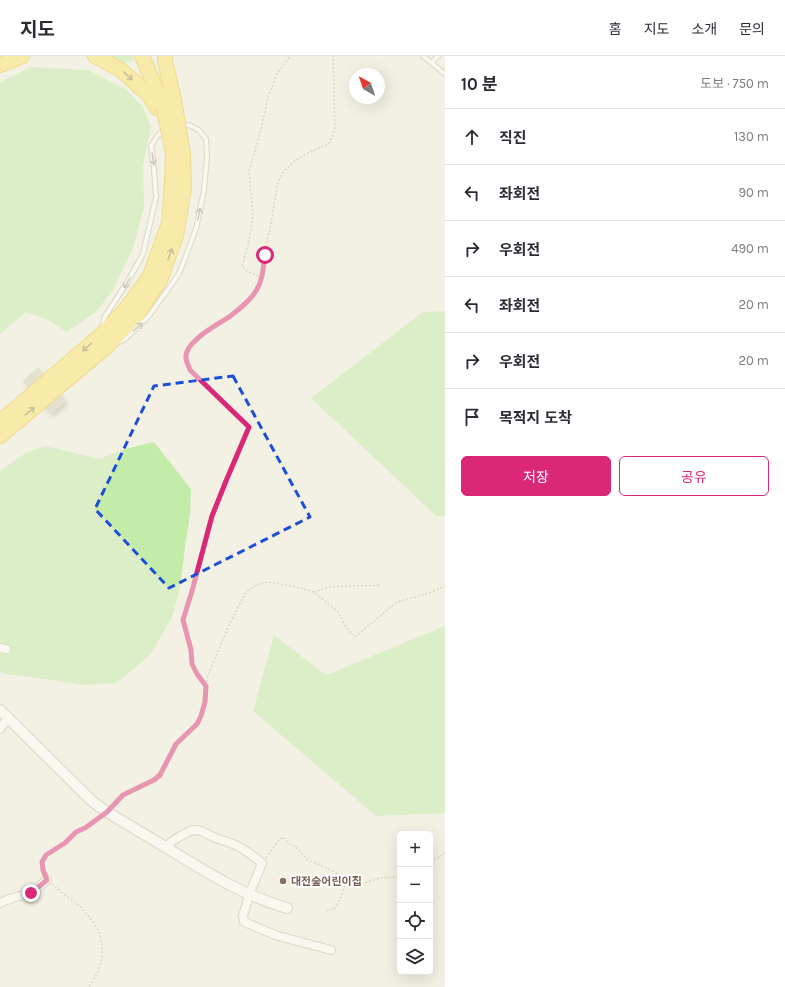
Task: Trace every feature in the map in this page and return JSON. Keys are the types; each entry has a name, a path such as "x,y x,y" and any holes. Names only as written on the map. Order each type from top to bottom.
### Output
{"highway":[{"path":"0,65 22,56"},
{"path":"96,56 121,70 149,95 165,104"},
{"path":"142,56 165,104"},
{"path":"0,422 137,315 160,280 176,236 184,187 165,104 150,56"},
{"path":"165,56 165,104"},
{"path":"0,436 103,341 150,276 169,223 175,153"}],"street":[{"path":"0,710 93,802 107,812 210,874 268,903 287,908"},
{"path":"0,729 8,718"},
{"path":"166,847 190,831 197,830 234,844 262,862 243,916 244,922 278,936 331,950"},
{"path":"0,903 31,893 47,880"}],"lane":[{"path":"423,56 445,74"},
{"path":"432,62 438,56"},
{"path":"189,125 199,130 206,139 207,156 204,190 196,229 179,274 148,318 124,340 103,341 104,318 128,281 143,254 156,197 151,146 158,135 171,126 189,125"}],"path":[{"path":"262,278 246,271 242,266 248,245 253,216 249,171 261,130 268,97 277,74 290,56"},
{"path":"206,686 192,664 191,650 183,620 212,516 249,427 190,370 186,358 187,350 196,340 243,306 256,292 262,278 266,244 270,230 278,182 284,171 296,160 329,144 335,129 333,56"},
{"path":"89,987 98,972 102,958 102,944 99,932 91,918 80,906 47,880 42,862 46,855 65,843 76,832 85,828 107,812 123,795 154,780 160,775 176,744 197,724 201,716 205,702 208,676 230,623 246,592 256,585 270,582 314,592 338,612 346,627 355,637 397,602 445,586"},
{"path":"314,592 329,587 381,585"},
{"path":"262,862 271,849 283,837 308,860 354,882 364,883 380,878 397,876"},
{"path":"433,860 440,857 445,852"},
{"path":"327,911 329,909 334,909 341,897 347,879"}],"highlighted area":[{"path":"233,376 310,517 169,588 95,509 154,386"}],"green space":[{"path":"109,56 132,56 134,60 125,63"},
{"path":"31,67 89,70 125,89 143,107 151,126 143,166 144,208 133,248 113,290 96,312 67,332 46,319 26,312 0,334 0,82"},
{"path":"445,311 445,516 436,516 311,398 423,312"},
{"path":"154,442 191,489 190,514 180,589 172,617 151,654 117,683 82,685 5,674 0,671 0,471 27,452 45,446 100,459 121,450"},
{"path":"445,626 445,813 376,816 253,711 274,635 326,675"}],"building":[{"path":"38,368 65,402 50,414 23,381"}],"place":[{"name":"대전숲어린이집","path":"283,881"}],"route":[{"path":"31,893 47,880 42,862 46,855 65,843 76,832 85,828 107,812 123,795 154,780 160,775 176,744 197,724 201,716 205,702 206,686 192,664 191,650 183,620 212,516 249,427 190,370 186,358 187,350 196,340 243,306 256,292 262,278 265,255"}]}
